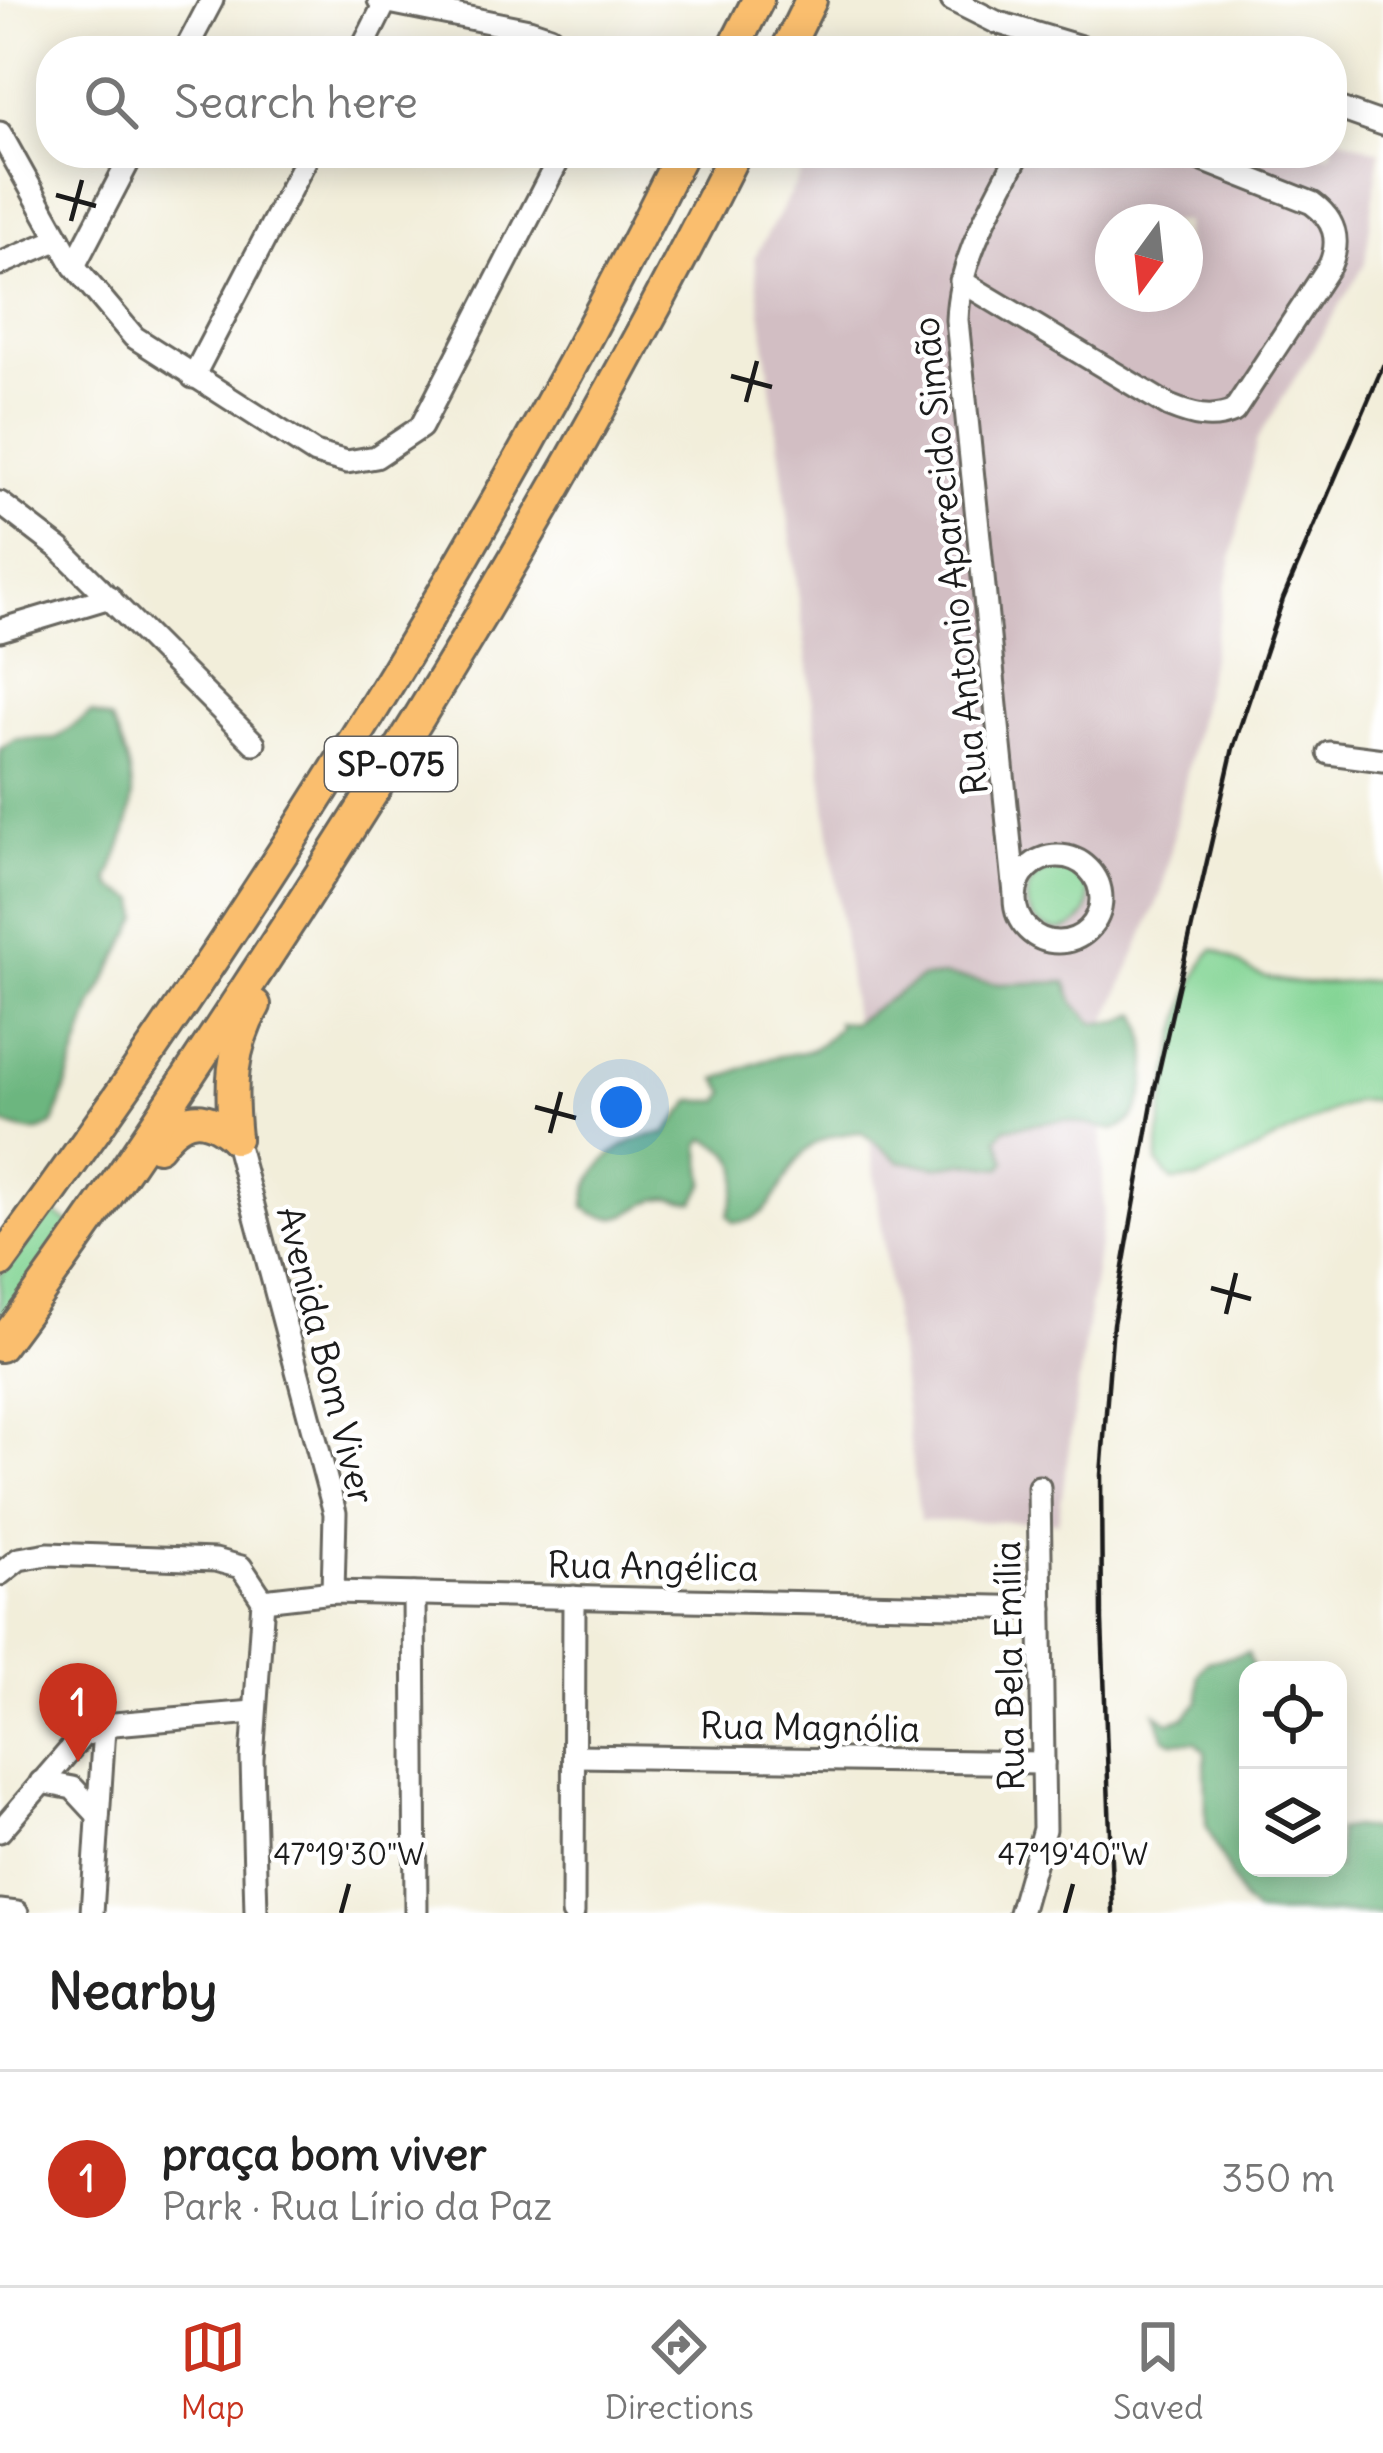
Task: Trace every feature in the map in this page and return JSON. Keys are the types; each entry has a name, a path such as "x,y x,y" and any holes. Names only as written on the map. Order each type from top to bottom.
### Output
{"highway":[{"path":"740,36 758,0"},
{"path":"793,36 811,0"},
{"name":"SP-075","path":"0,1262 211,965 376,705 586,340 674,168"},
{"name":"SP-075","path":"0,1346 60,1266 326,867 524,544 727,168"},
{"path":"236,1138 231,1098 236,1044 326,867"},
{"path":"60,1266 91,1236 175,1126 201,1117 236,1138"}],"street":[{"path":"193,36 212,0"},
{"path":"952,0 995,22 1043,36"},
{"path":"368,36 383,1 547,36"},
{"path":"1347,111 1383,124"},
{"path":"0,133 74,266 134,337 315,453 346,462 376,457 421,427 554,168"},
{"path":"74,266 125,168"},
{"path":"194,377 301,168"},
{"name":"Rua Antonio Aparecido Simão","path":"1012,168 973,245 961,281 957,320 1015,894"},
{"path":"961,281 1169,406 1210,417 1234,411 1330,265 1336,238 1327,214 1312,203 1227,168"},
{"path":"0,264 59,239"},
{"path":"0,503 60,549 254,743"},
{"path":"0,630 110,597"},
{"path":"1329,753 1383,760"},
{"path":"1011,833 1037,862"},
{"path":"1066,857 1090,872 1101,899 1091,926 1067,941 1040,938 1020,921 1015,894 1026,870 1037,862 1066,857"},
{"name":"Avenida Bom Viver","path":"236,1138 335,1513 333,1592"},
{"name":"Rua Bela Emília","path":"1020,1913 1044,1829 1039,1487"},
{"path":"0,1574 19,1559 49,1554 215,1560 241,1567 263,1600 253,1712 256,1913"},
{"name":"Rua Angélica","path":"263,1600 333,1592 1041,1608"},
{"path":"414,1594 416,1913"},
{"path":"573,1913 574,1598"},
{"path":"0,1832 80,1737 161,1718 253,1712"},
{"path":"92,1913 104,1728"},
{"name":"Rua Magnólia","path":"576,1756 1043,1763"},
{"path":"40,1782 73,1788 98,1816"},
{"path":"0,1911 17,1913"}],"shaded area":[{"path":"1347,140 1380,151 1365,264 1257,440 1162,891 1099,1039 1104,1212 1058,1522 920,1521 754,258 805,168 1347,168"}],"green space":[{"path":"91,713 111,720 128,763 132,800 109,879 113,888 137,900 139,918 92,1006 55,1121 43,1130 29,1131 0,1123 0,749 15,739 55,739"},
{"path":"1058,868 1080,877 1089,899 1080,921 1058,930 1036,921 1027,899 1036,877"},
{"path":"1213,949 1255,973 1286,982 1383,980 1383,1100 1357,1101 1199,1179 1173,1181 1157,1163 1168,1082 1190,992"},
{"path":"945,976 1000,984 1066,982 1075,1005 1094,1023 1119,1022 1138,1014 1147,1068 1142,1098 1131,1120 1114,1130 1064,1120 1006,1128 998,1137 1006,1161 1001,1168 899,1161 861,1132 832,1137 806,1151 758,1216 733,1222 728,1215 738,1179 735,1160 705,1139 700,1145 705,1182 695,1202 656,1200 610,1218 585,1208 592,1179 610,1156 636,1140 665,1134 692,1101 721,1101 726,1092 717,1079 810,1050 838,1027 837,1022 853,1023 921,978"},
{"path":"49,1210 75,1227 0,1329 0,1276"},
{"path":"1248,1653 1251,1661 1239,1661 1239,1877 1347,1877 1347,1828 1383,1831 1383,1913 1256,1913 1242,1900 1206,1825 1205,1752 1196,1742 1164,1738 1156,1713 1168,1722 1186,1717 1199,1701 1198,1675 1206,1662"}],"railway":[{"path":"1113,1913 1101,1475 1113,1324 1154,1092 1233,748 1283,599 1383,366"}],"place":[{"name":"praça bom viver","path":"78,1762"}]}
